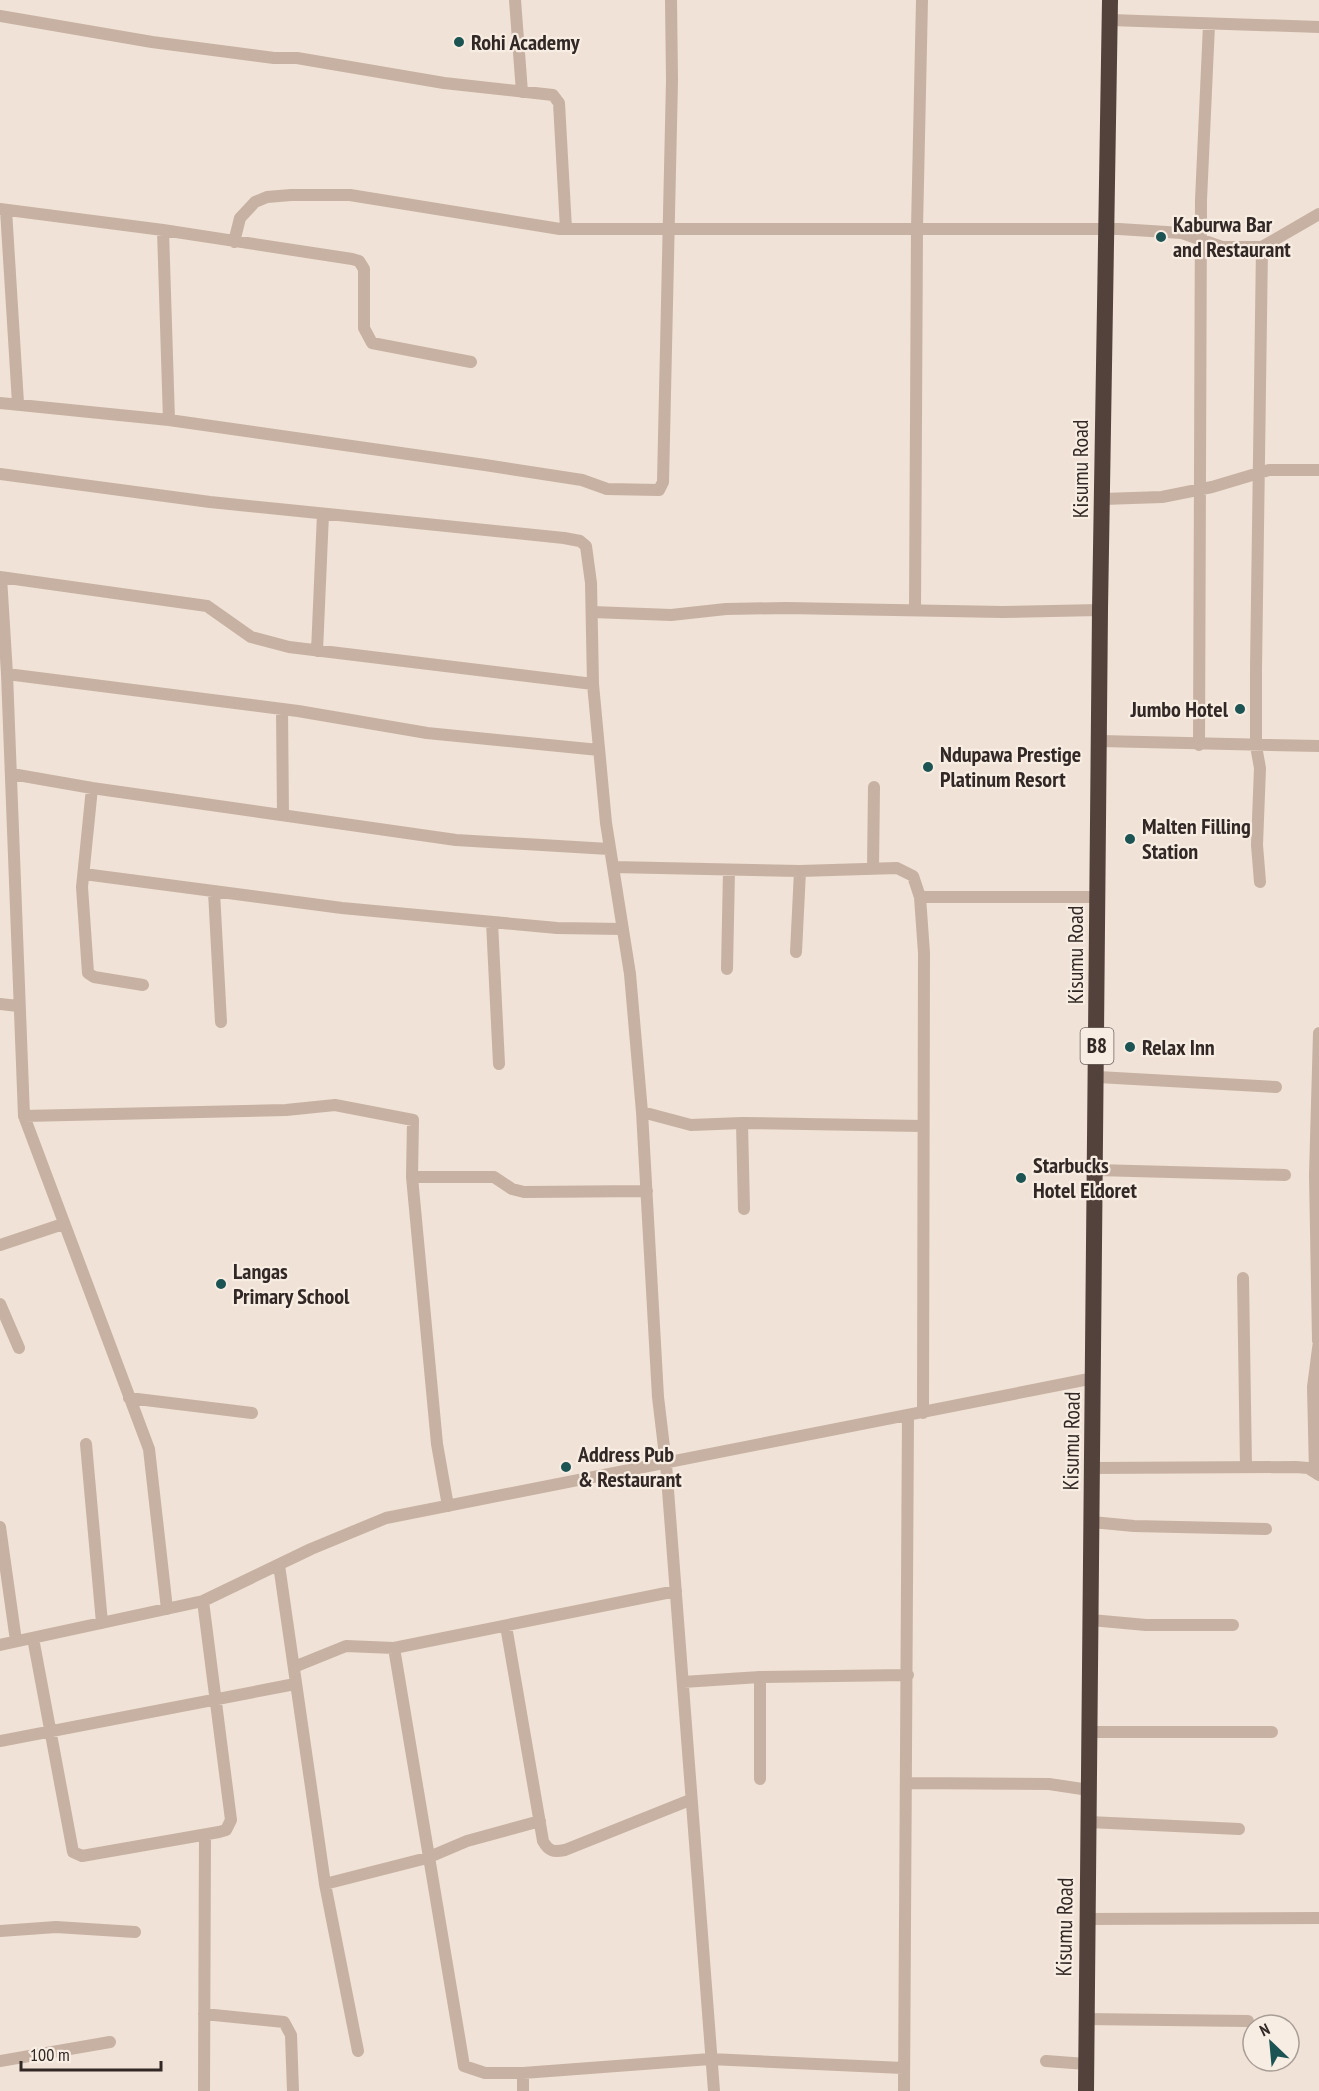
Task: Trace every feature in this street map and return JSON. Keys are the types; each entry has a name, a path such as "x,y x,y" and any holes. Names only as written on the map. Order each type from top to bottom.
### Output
{"highway":[{"name":"Kisumu Road","path":"1086,2091 1086,1919 1098,1077 1100,610 1110,0"}],"street":[{"path":"515,0 522,92"},
{"path":"0,403 18,403 169,420 582,480 607,489 659,490 663,482 671,0"},
{"path":"915,610 917,228 922,0"},
{"path":"0,16 152,42 297,58 444,83 553,95 560,103 566,229"},
{"path":"1110,20 1319,27"},
{"path":"1199,745 1198,490 1201,239 1209,25"},
{"path":"234,242 240,218 255,202 267,197 291,195 350,195 566,229 1160,230 1201,239 1222,248 1262,247 1319,214"},
{"path":"18,403 3,210 163,230 359,261 366,278 364,328 372,343 380,347 471,362"},
{"path":"163,230 169,420"},
{"path":"1260,882 1257,845 1260,768 1256,746 1262,247"},
{"path":"1103,499 1150,499 1198,490 1279,469 1319,470"},
{"path":"0,474 71,485 580,541 588,551 593,684 599,750 609,849 614,867 630,974 642,1112 658,1397 666,1464 714,2091"},
{"path":"317,651 323,514"},
{"path":"167,1609 152,1467 144,1434 24,1116 18,1006 8,674 0,577 207,606 251,637 289,647 593,684"},
{"path":"592,612 671,615 766,608 1002,612 1100,610"},
{"path":"8,674 282,709 428,733 599,750"},
{"path":"282,709 283,815"},
{"path":"1100,741 1319,746"},
{"path":"12,774 92,788 456,840 609,849"},
{"path":"873,869 874,787"},
{"path":"92,788 83,911 88,973 94,977 143,985"},
{"path":"614,867 800,871 897,868 914,876 920,897 924,953 923,1413"},
{"path":"727,969 729,870"},
{"path":"796,952 800,871"},
{"path":"84,874 342,908 492,922 622,929"},
{"path":"214,892 221,1022"},
{"path":"920,897 1098,897"},
{"path":"492,922 499,1064"},
{"path":"0,1004 18,1006"},
{"path":"1093,1468 1296,1467 1317,1473 1313,1388 1318,1341 1315,1175 1319,1033"},
{"path":"1098,1077 1276,1087"},
{"path":"24,1116 274,1111 322,1105 352,1107 413,1120 412,1178 437,1444 448,1506"},
{"path":"642,1112 691,1125 742,1123 922,1126"},
{"path":"742,1123 744,1209"},
{"path":"1096,1170 1286,1175"},
{"path":"412,1178 494,1177 512,1189 524,1192 647,1191"},
{"path":"0,1245 63,1224"},
{"path":"1243,1278 1246,1467"},
{"path":"0,1304 19,1348"},
{"path":"0,1645 203,1601 374,1522 1094,1378"},
{"path":"129,1398 252,1413"},
{"path":"904,2091 909,1416"},
{"path":"86,1444 102,1623"},
{"path":"1092,1522 1134,1526 1266,1528"},
{"path":"0,1527 16,1641"},
{"path":"279,1565 325,1884 358,2051"},
{"path":"294,1667 346,1646 394,1648 676,1591"},
{"path":"33,1638 71,1848 77,1856 205,1835 226,1830 231,1820 203,1601"},
{"path":"1091,1620 1146,1625 1233,1625"},
{"path":"506,1626 540,1821 547,1848 554,1852 565,1850 690,1800"},
{"path":"394,1648 416,1772 427,1858 464,2066 485,2073 523,2073 710,2059 903,2068"},
{"path":"683,1682 760,1677 908,1675"},
{"path":"760,1677 760,1779"},
{"path":"0,1741 215,1697 295,1684"},
{"path":"1090,1732 1272,1732"},
{"path":"908,1784 1049,1784 1089,1790"},
{"path":"325,1884 427,1858 467,1841 540,1821"},
{"path":"1089,1822 1239,1828"},
{"path":"204,2091 205,1835"},
{"path":"1086,1919 1319,1918"},
{"path":"0,1931 56,1928 135,1932"},
{"path":"204,2014 284,2022 291,2035 293,2091"},
{"path":"1085,2019 1241,2021"},
{"path":"0,2061 110,2042"},
{"path":"1046,2061 1086,2064"},
{"path":"523,2073 523,2091"}],"place":[{"name":"Rohi Academy","path":"459,42"},
{"name":"Kaburwa Bar and Restaurant","path":"1161,237"},
{"name":"Jumbo Hotel","path":"1240,709"},
{"name":"Ndupawa Prestige Platinum Resort","path":"928,767"},
{"name":"Malten Filling Station","path":"1130,839"},
{"name":"Relax Inn","path":"1130,1047"},
{"name":"Starbucks Hotel Eldoret","path":"1021,1178"},
{"name":"Langas Primary School","path":"221,1284"},
{"name":"Address Pub & Restaurant","path":"566,1467"}]}
